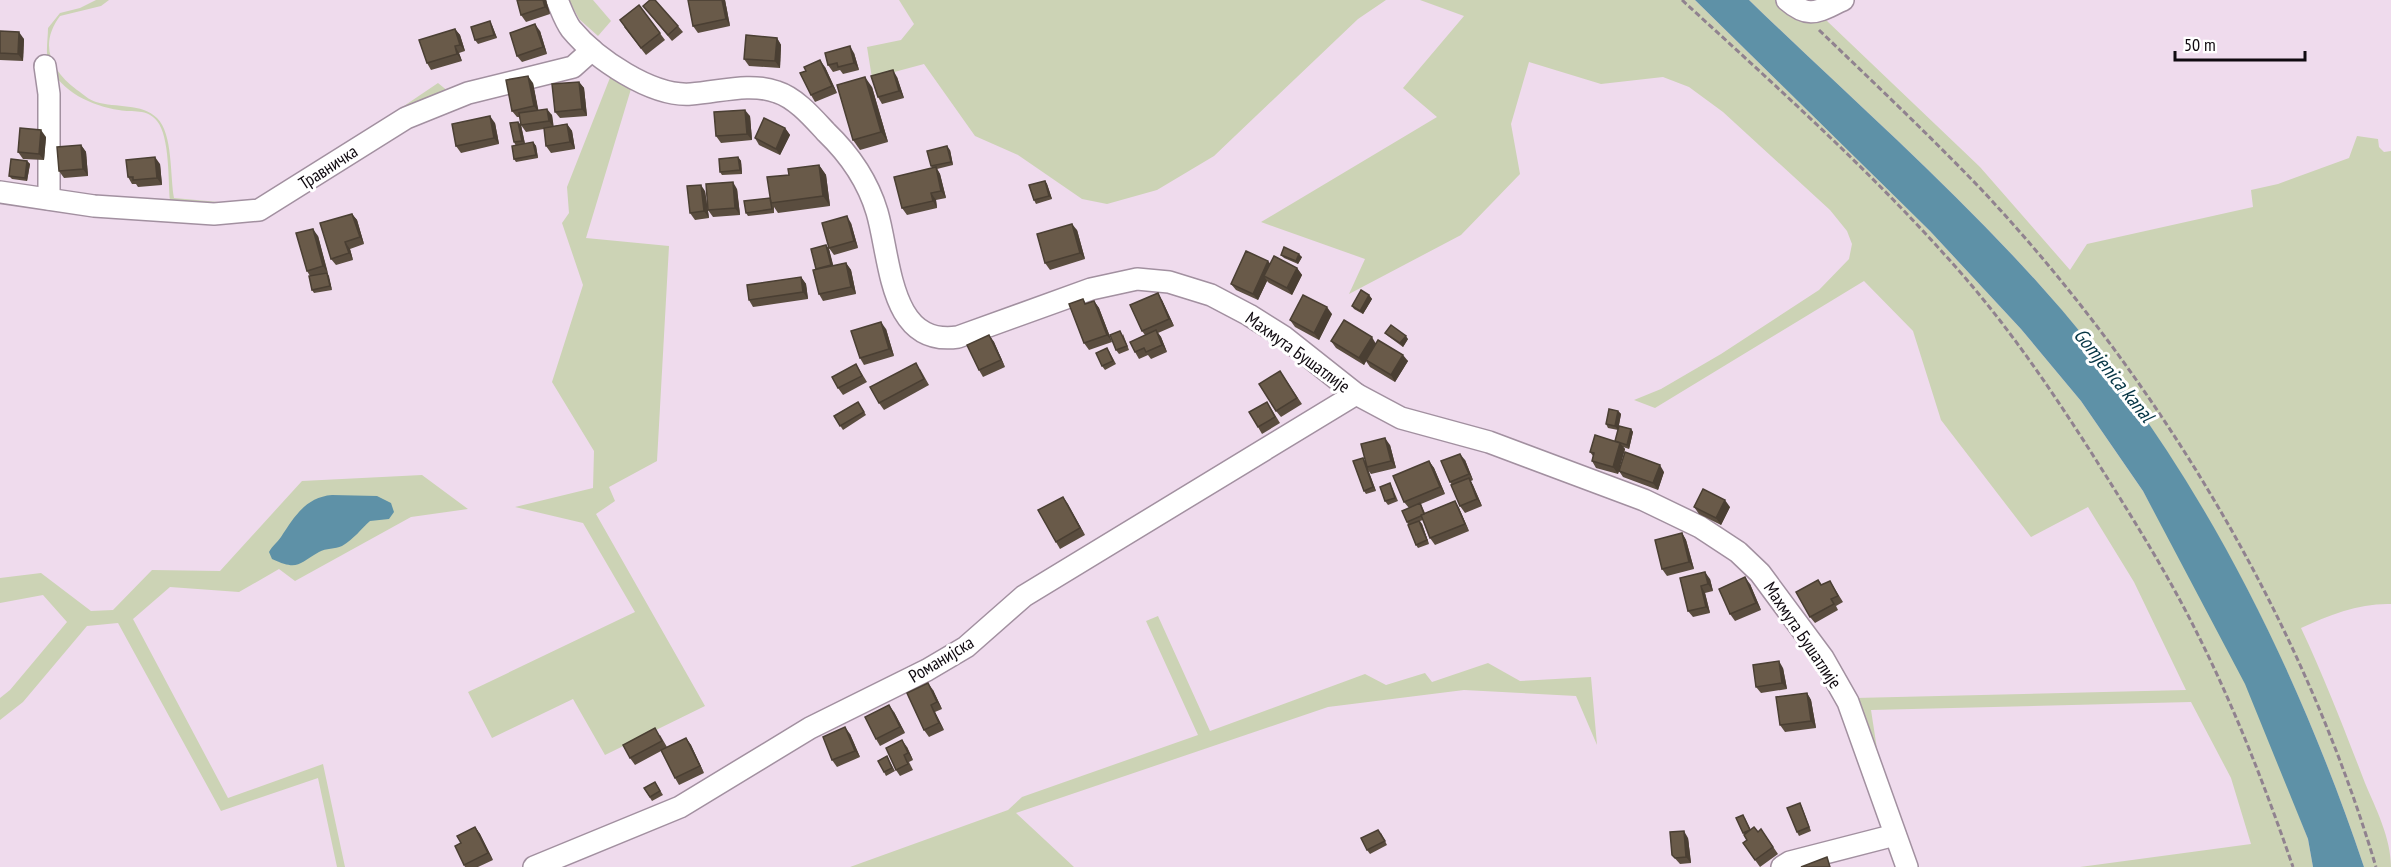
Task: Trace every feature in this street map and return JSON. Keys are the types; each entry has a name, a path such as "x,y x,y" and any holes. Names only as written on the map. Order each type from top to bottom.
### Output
{"street":[{"name":"Махмута Бушатлије","path":"557,0 570,27 592,50 648,86 671,95 764,88 779,92 801,107 847,155 863,179 876,211 899,302 908,320 923,334 940,340 958,337 1091,289 1137,279 1169,282 1211,295 1249,315 1284,337 1356,394 1401,418 1489,442 1644,500 1700,527 1738,552 1779,595 1823,658 1848,702 1907,867"},
{"path":"1793,5 1812,14 1843,0"},
{"name":"Травничка","path":"0,192 94,206 214,214 260,210 406,118 468,93 573,67 592,50"},
{"path":"45,66 49,94 49,199"},
{"name":"Романијска","path":"534,867 680,807 810,728 966,648 1024,596 1356,394"},
{"path":"1782,867 1800,859 1895,835"}],"path":[{"path":"1682,0 1830,137 1901,208 1967,280 2057,398 2129,513 2199,637 2266,790 2293,867"},
{"path":"1793,5 1980,188 2062,282 2153,408 2198,476 2243,551 2297,656 2363,823 2376,867"}],"green space":[{"path":"96,0 109,0 101,6 60,16 54,26 50,37 50,56 60,74 93,101 144,110 157,118 166,134 174,198 241,204 267,197 240,206 170,202 166,148 157,121 149,114 109,108 88,101 69,90 54,75 48,61 48,28 60,13 80,8"},
{"path":"569,0 593,0 611,21 598,36 579,19"},
{"path":"899,0 1386,0 1358,19 1214,156 1157,190 1107,204 1082,199 1018,155 975,136 924,64 872,78 867,47 901,40 914,24"},
{"path":"1420,0 1695,0 1930,231 2021,329 2081,401 2143,491 2246,678 2308,839 2313,867 2080,867 2251,844 2231,778 2191,702 1871,710 1879,762 1855,698 2186,690 2134,582 2088,507 2031,537 1941,420 1913,331 1864,281 1655,408 1634,400 1661,389 1721,354 1819,290 1849,259 1852,244 1847,231 1830,210 1723,112 1689,87 1663,77 1601,84 1529,62 1511,124 1520,174 1461,235 1349,294 1365,259 1261,222 1437,117 1403,88 1464,16"},
{"path":"1749,0 1805,0 1980,167 2070,270 2087,244 2253,207 2251,190 2278,184 2349,158 2357,136 2378,139 2379,147 2384,152 2391,151 2391,604 2379,604 2345,611 2301,628 2327,686 2382,824 2391,867 2364,867 2305,711 2270,634 2189,486 2143,415 2093,348 2005,247 1897,140"},
{"path":"615,65 634,79 586,238 669,246 657,461 609,487 615,501 596,514 705,706 605,755 573,699 492,738 468,692 635,612 583,523 515,507 593,488 594,451 552,382 583,285 562,223 569,213 567,187"},
{"path":"438,83 449,92 275,195 269,197"},
{"path":"422,475 468,509 411,517 295,581 279,569 239,592 170,587 133,619 228,798 323,764 345,867 337,867 318,778 221,811 118,623 87,626 23,702 0,720 0,698 10,690 67,622 43,595 0,603 0,578 41,573 91,611 113,610 152,570 220,571 302,481"},
{"path":"1158,616 1210,731 1365,674 1386,685 1425,673 1432,682 1488,663 1520,681 1591,677 1597,745 1576,696 1464,690 1328,707 1016,813 1074,867 850,867 1008,810 1022,797 1198,735 1146,621"}],"water":[{"path":"1695,0 1749,0 1897,140 2005,247 2093,348 2144,416 2232,559 2270,634 2304,710 2336,788 2364,867 2313,867 2308,839 2245,684 2143,491 2081,401 2021,329 1930,231"},
{"path":"332,495 377,496 391,503 394,512 389,519 370,521 342,546 322,551 302,563 287,565 272,559 270,550 302,509 315,500"}],"building":[{"path":"517,0 543,0 545,7 521,15"},
{"path":"650,0 655,0 678,26 668,35 643,6"},
{"path":"688,0 722,0 726,19 693,26"},
{"path":"639,5 660,33 641,48 620,20"},
{"path":"490,21 494,35 475,40 471,27"},
{"path":"535,24 543,47 517,56 510,33"},
{"path":"455,29 460,45 455,46 457,54 427,63 419,40"},
{"path":"0,31 19,32 18,54 0,53"},
{"path":"746,35 777,38 775,61 744,59"},
{"path":"850,46 854,63 838,67 837,63 828,65 825,53"},
{"path":"820,60 832,86 811,95 800,73 806,71 804,67"},
{"path":"893,70 899,91 878,97 871,76"},
{"path":"528,76 534,106 512,111 506,80"},
{"path":"865,77 881,132 853,140 837,85"},
{"path":"579,82 582,109 555,112 552,84"},
{"path":"547,109 549,121 521,125 519,113"},
{"path":"745,110 747,134 716,136 714,112"},
{"path":"490,116 494,138 456,146 452,124"},
{"path":"764,118 785,128 776,149 755,138"},
{"path":"518,122 522,141 514,142 510,123"},
{"path":"567,124 570,142 546,146 544,128"},
{"path":"20,128 41,130 39,154 18,152"},
{"path":"533,142 536,155 514,159 512,146"},
{"path":"81,145 83,169 59,171 57,147"},
{"path":"947,146 951,162 931,166 927,151"},
{"path":"155,157 157,178 133,180 133,177 128,177 126,160"},
{"path":"738,157 740,170 720,172 719,159"},
{"path":"11,159 27,161 25,178 9,176"},
{"path":"819,165 823,196 771,203 767,177 789,175 788,169"},
{"path":"936,167 941,191 931,193 933,201 902,208 894,177"},
{"path":"1045,181 1049,196 1034,200 1029,185"},
{"path":"733,182 735,208 708,210 706,184"},
{"path":"701,185 704,211 690,213 687,186"},
{"path":"770,198 772,209 746,213 744,201"},
{"path":"352,214 360,237 345,242 349,253 331,259 320,223"},
{"path":"847,216 854,241 829,248 822,223"},
{"path":"1072,224 1080,253 1045,263 1037,234"},
{"path":"313,229 323,266 307,271 296,233"},
{"path":"826,245 831,265 816,269 811,249"},
{"path":"1284,247 1299,254 1296,261 1281,255"},
{"path":"1246,251 1268,261 1253,294 1231,284"},
{"path":"1274,256 1297,268 1287,288 1264,276"},
{"path":"846,263 851,287 819,294 813,270"},
{"path":"327,273 330,286 312,290 309,276"},
{"path":"801,277 803,292 749,300 747,285"},
{"path":"1361,290 1369,295 1360,311 1352,306"},
{"path":"1158,293 1169,319 1142,331 1130,305"},
{"path":"1303,295 1327,307 1314,333 1290,320"},
{"path":"1083,299 1085,304 1094,301 1107,335 1084,343 1069,304"},
{"path":"1344,320 1372,337 1359,358 1331,341"},
{"path":"881,322 889,349 860,358 851,331"},
{"path":"1391,325 1406,336 1400,343 1385,333"},
{"path":"1156,330 1162,345 1146,352 1144,348 1135,352 1130,342"},
{"path":"1120,331 1127,346 1116,350 1110,335"},
{"path":"989,335 1001,360 979,370 967,345"},
{"path":"1378,340 1403,355 1391,375 1366,360"},
{"path":"1107,348 1113,361 1102,366 1096,353"},
{"path":"916,363 924,379 879,403 870,387"},
{"path":"856,364 862,376 838,388 832,377"},
{"path":"1280,371 1297,398 1276,411 1259,384"},
{"path":"858,402 864,412 840,426 834,416"},
{"path":"1267,402 1275,417 1258,427 1249,412"},
{"path":"1609,409 1618,411 1615,426 1606,424"},
{"path":"1619,426 1631,429 1627,445 1615,441"},
{"path":"1595,435 1620,443 1613,467 1592,461 1594,453 1590,452"},
{"path":"1385,438 1391,461 1367,467 1361,444"},
{"path":"1625,452 1660,465 1653,483 1619,471"},
{"path":"1460,454 1469,474 1450,482 1441,461"},
{"path":"1363,458 1373,487 1364,491 1353,461"},
{"path":"1429,461 1440,487 1404,502 1393,476"},
{"path":"1469,478 1477,499 1460,506 1451,485"},
{"path":"1390,483 1395,498 1385,501 1380,487"},
{"path":"1703,489 1725,500 1716,518 1694,507"},
{"path":"1063,497 1080,528 1056,542 1038,510"},
{"path":"1455,501 1465,524 1430,538 1421,515"},
{"path":"1420,503 1424,514 1407,522 1402,511"},
{"path":"1419,521 1427,540 1416,545 1408,525"},
{"path":"1682,533 1689,562 1662,569 1655,540"},
{"path":"1705,572 1708,584 1701,586 1706,607 1688,611 1680,578"},
{"path":"1745,577 1756,603 1730,614 1719,589"},
{"path":"1818,580 1821,585 1830,581 1838,596 1831,599 1834,604 1810,617 1796,592"},
{"path":"1779,661 1782,683 1756,687 1753,665"},
{"path":"928,683 937,702 931,705 939,723 924,730 907,693"},
{"path":"1807,693 1811,721 1780,725 1776,697"},
{"path":"889,705 900,727 876,739 865,717"},
{"path":"845,727 855,751 832,760 823,737"},
{"path":"655,728 662,741 630,758 623,745"},
{"path":"686,738 700,766 675,778 661,750"},
{"path":"902,740 908,753 904,755 908,764 896,770 886,748"},
{"path":"887,756 892,768 884,772 878,761"},
{"path":"655,782 660,791 650,797 644,788"},
{"path":"1800,803 1809,827 1797,832 1787,808"},
{"path":"1743,815 1750,830 1743,833 1736,818"},
{"path":"475,827 488,853 464,865 455,846 461,843 457,836"},
{"path":"1754,827 1758,832 1761,829 1773,847 1755,860 1743,843 1747,840 1744,835"},
{"path":"1378,830 1385,841 1367,850 1361,838"},
{"path":"1684,831 1686,857 1675,858 1672,855 1670,832"},
{"path":"1827,857 1830,867 1801,867"}],"water label":[{"name":"Gomjenica kanal","path":"2114,375"}]}
